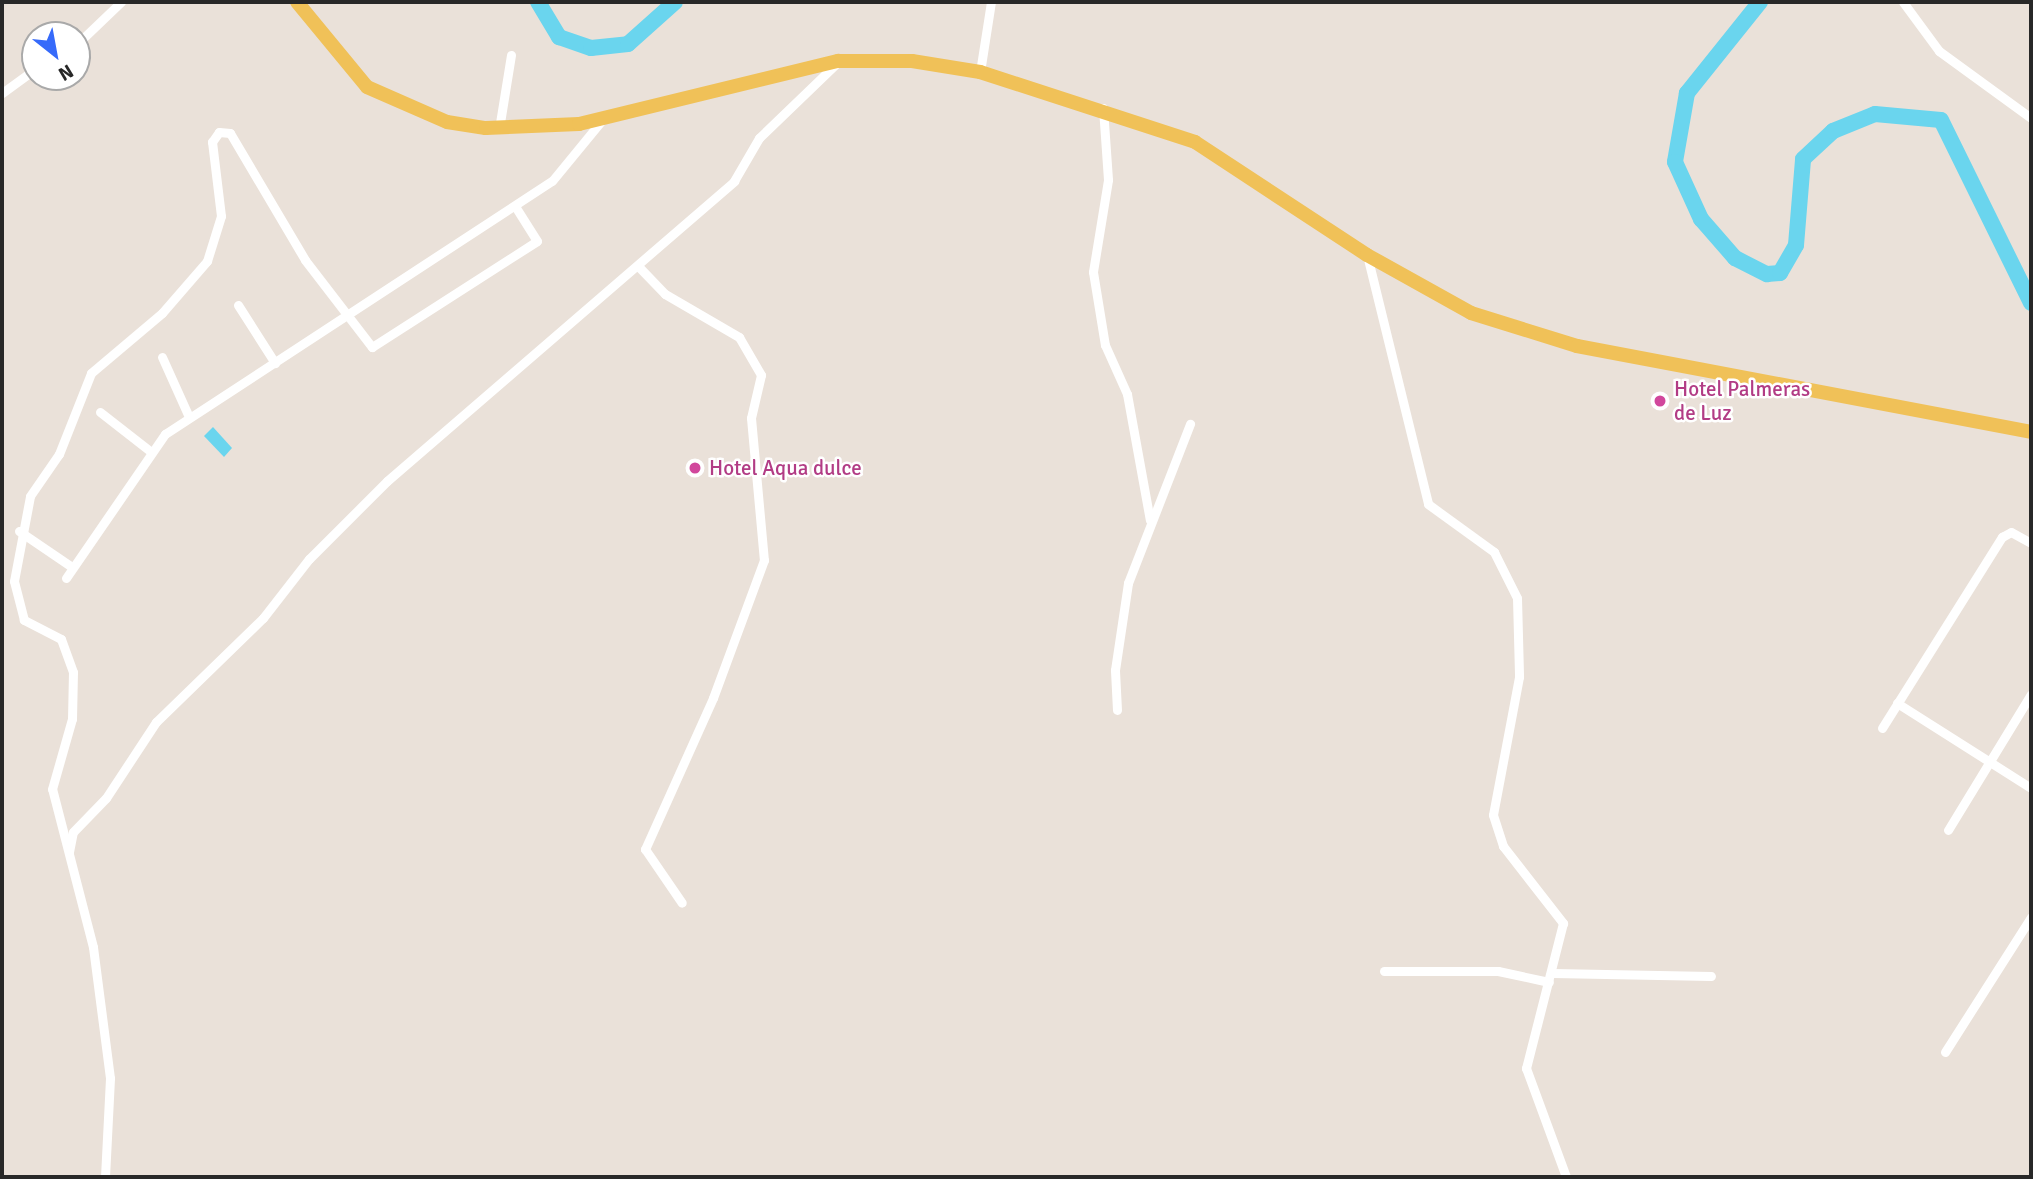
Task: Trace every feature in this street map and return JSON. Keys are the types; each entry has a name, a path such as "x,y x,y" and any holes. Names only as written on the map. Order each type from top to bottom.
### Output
{"main road":[{"path":"298,2 367,87 447,122 499,129 604,118 838,61 912,61 980,72 1103,107 1195,142 1367,255 1471,313 1577,346 2031,432"}],"street":[{"path":"91,31 121,2"},
{"path":"980,72 991,2"},
{"path":"1903,2 1939,51 2031,118"},
{"path":"499,129 511,55"},
{"path":"68,858 73,832 106,798 156,722 263,618 309,559 387,481 734,181 759,138 838,61"},
{"path":"2,93 21,79"},
{"path":"1103,107 1108,180 1093,272 1104,341 1127,394 1150,520"},
{"path":"66,578 150,451 189,417 552,181 604,118"},
{"path":"105,1177 110,1078 93,947 52,789 72,719 73,672 65,643 22,615 14,581 19,531 30,496 63,445 91,373 162,313 207,261 220,216 216,134 230,133 305,260 372,347 537,242 515,206"},
{"path":"1367,255 1428,504 1493,552 1517,598 1519,677 1493,815 1503,846 1560,915 1553,972 1527,1077 1566,1177"},
{"path":"638,266 665,293 739,337 761,375 751,418 764,560 723,675 645,849 682,903"},
{"path":"238,305 275,363"},
{"path":"162,357 189,417"},
{"path":"100,412 150,451"},
{"path":"1117,710 1124,604 1150,520 1190,424"},
{"path":"19,531 72,567"},
{"path":"1882,729 2001,537 2011,532 2031,543"},
{"path":"1948,830 2031,694"},
{"path":"1897,703 2031,788"},
{"path":"1945,1052 2031,917"},
{"path":"1384,971 1498,971 1549,982"},
{"path":"1553,972 1711,976"}],"water":[{"path":"213,427 232,448 224,457 204,436"}],"waterway":[{"path":"538,2 559,37 591,48 628,44 675,2"},
{"path":"1760,2 1687,93 1675,162 1701,219 1735,258 1767,274 1780,273 1796,245 1803,159 1833,131 1875,114 1941,120 2031,303"}],"place":[{"name":"Hotel Palmeras de Luz","path":"1660,401"},
{"name":"Hotel Aqua dulce","path":"695,468"}]}
